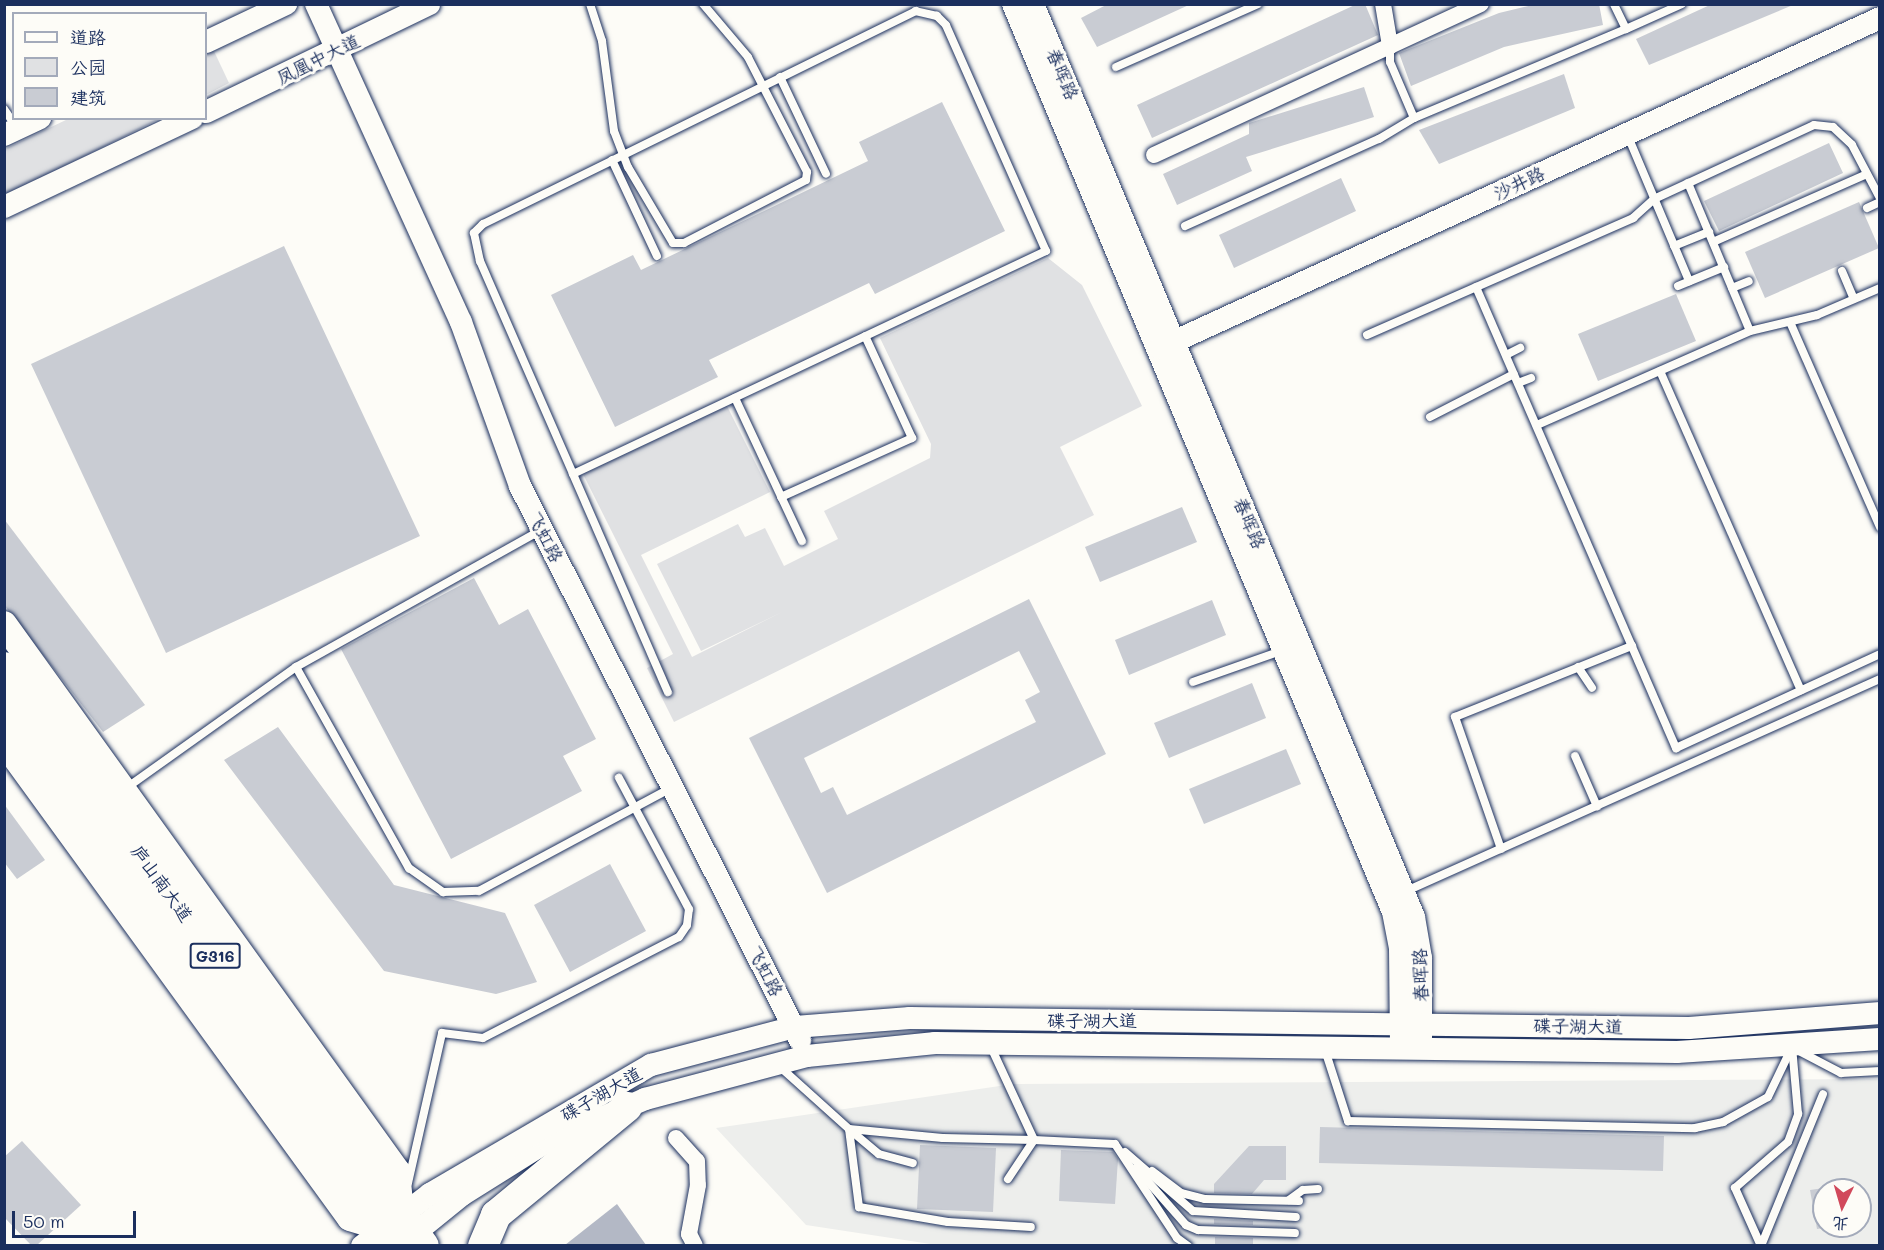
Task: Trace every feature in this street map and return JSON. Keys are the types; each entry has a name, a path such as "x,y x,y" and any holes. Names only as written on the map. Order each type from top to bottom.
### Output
{"highway":[{"name":"庐山南大道","path":"4,667 117,799 397,1236"},
{"name":"庐山南大道","path":"4,704 397,1236"},
{"path":"483,1245 496,1215 627,1107"}],"main road":[{"path":"4,624 117,799"},
{"path":"4,742 350,1218 397,1236"}],"street":[{"path":"207,42 286,4"},
{"name":"飞虹路","path":"316,4 462,322 520,486 795,1027 807,1056"},
{"name":"凤凰中大道","path":"207,112 429,4"},
{"name":"春晖路","path":"1013,4 1166,345 1414,917 1421,958 1411,1024"},
{"name":"春晖路","path":"1034,4 1284,650 1393,912 1411,1024 1411,1050"},
{"path":"1383,4 1390,46"},
{"path":"1154,155 1481,4"},
{"name":"沙井路","path":"1166,345 1880,18"},
{"path":"11,132 36,120"},
{"path":"4,207 188,120"},
{"name":"碟子湖大道","path":"397,1236 651,1065 795,1027 910,1018 1689,1028 1880,1013"},
{"name":"碟子湖大道","path":"397,1236 548,1141 627,1107 807,1056 935,1043 1325,1050 1677,1052 1792,1047 1880,1039"},
{"path":"676,1138 696,1161 698,1185 689,1234 695,1245"}],"lane":[{"path":"590,4 602,41 607,101 623,155 673,243 684,243 800,186 807,172 766,89 735,38 704,4"},
{"path":"1116,67 1258,4"},
{"path":"1614,4 1626,29"},
{"path":"1185,226 1379,139 1414,118 1682,4"},
{"path":"573,474 1046,251 946,25 937,16 916,11 780,77 766,89 612,160 483,224 473,243 573,474 668,692"},
{"path":"1390,46 1390,62 1414,118"},
{"path":"780,77 826,174"},
{"path":"4,109 11,132"},
{"path":"1367,335 1633,218 1654,199 1814,125 1833,127 1852,145 1880,200 1867,208"},
{"path":"1626,134 1689,281"},
{"path":"612,160 657,256"},
{"path":"1713,242 1867,174"},
{"path":"1688,183 1750,331"},
{"path":"1674,246 1709,232"},
{"path":"1678,286 1724,267"},
{"path":"1842,271 1854,299"},
{"path":"1732,288 1749,281"},
{"path":"1476,287 1677,748 1880,654"},
{"path":"1537,425 1750,331 1790,322 1880,288"},
{"path":"1790,322 1880,527"},
{"path":"782,497 912,438 865,336"},
{"path":"1506,355 1520,348"},
{"path":"1660,371 1801,690"},
{"path":"1430,417 1514,374"},
{"path":"1518,383 1531,378"},
{"path":"735,398 802,541"},
{"path":"117,799 296,668 542,530"},
{"path":"1501,849 1455,717 1632,645"},
{"path":"1193,682 1284,650"},
{"path":"1578,667 1593,688"},
{"path":"296,668 409,868 443,892 479,891 673,787"},
{"path":"1404,892 1880,679"},
{"path":"1575,756 1597,806"},
{"path":"397,1236 442,1033 483,1038 679,937 687,925 689,909 619,778"},
{"path":"989,1044 1034,1140"},
{"path":"1325,1050 1348,1121 1695,1128 1723,1122 1768,1096 1792,1047"},
{"path":"1792,1047 1841,1073 1880,1071"},
{"path":"1761,1245 1736,1188 1788,1142 1798,1114 1792,1047"},
{"path":"777,1063 879,1154 913,1163"},
{"path":"1761,1245 1823,1094"},
{"path":"849,1129 943,1138 1115,1144 1181,1193 1205,1199 1299,1201"},
{"path":"849,1129 858,1207 948,1222 1031,1227"},
{"path":"1008,1179 1034,1140"},
{"path":"1115,1144 1193,1211 1296,1217"},
{"path":"1115,1144 1186,1225 1198,1230 1295,1233"},
{"path":"1115,1144 1177,1238 1188,1245"},
{"path":"1288,1201 1303,1190 1318,1190"}],"shaded area":[{"path":"1879,1079 1879,1245 937,1245 806,1225 716,1128 1013,1084"},
{"path":"617,1204 646,1245 565,1245"}],"green space":[{"path":"213,49 229,83 207,94 207,52"},
{"path":"66,120 157,120 5,196 5,149"},
{"path":"1048,258 1082,285 1142,406 1060,447 1094,515 674,722 647,668 673,654 583,474 726,404 770,492 641,555 692,657 782,612 701,651 657,564 738,524 745,537 765,528 784,566 838,539 824,511 930,458 931,444 880,338"}],"building":[{"path":"1108,4 1191,4 1097,47 1081,18"},
{"path":"1357,4 1365,4 1378,35 1152,138 1137,105"},
{"path":"1537,4 1599,4 1603,25 1504,47 1411,86 1399,53 1499,13"},
{"path":"1712,4 1793,5 1649,65 1636,39"},
{"path":"1564,74 1575,108 1439,164 1419,130"},
{"path":"1364,87 1374,117 1246,157 1252,171 1177,205 1163,174 1249,134 1249,123"},
{"path":"942,102 1005,231 875,294 869,283 709,360 718,377 615,427 551,295 633,255 641,270 868,161 859,142"},
{"path":"1829,143 1843,173 1719,231 1704,201"},
{"path":"1341,178 1356,211 1234,268 1219,235"},
{"path":"1859,202 1879,248 1765,298 1745,252"},
{"path":"284,246 420,536 166,653 31,364"},
{"path":"1676,294 1696,341 1598,381 1578,334"},
{"path":"1182,507 1197,542 1100,582 1085,547"},
{"path":"4,519 145,705 103,732 4,605"},
{"path":"474,578 499,625 528,609 596,739 563,756 582,791 451,859 341,649"},
{"path":"1029,599 1106,754 827,893 749,738","holes":["1019,651 1040,692 1025,700 1036,722 847,815 833,787 821,793 804,758"]},
{"path":"1212,600 1226,635 1129,675 1115,640"},
{"path":"1252,683 1266,718 1169,758 1154,723"},
{"path":"278,727 394,885 505,913 537,982 496,994 384,971 224,760"},
{"path":"1286,749 1301,784 1204,824 1189,789"},
{"path":"4,804 45,860 17,879 4,862"},
{"path":"610,864 646,931 570,972 534,905"},
{"path":"1320,1127 1664,1136 1663,1171 1319,1163"},
{"path":"22,1141 81,1205 37,1245 31,1245 4,1217 4,1157"},
{"path":"920,1145 996,1148 993,1212 917,1209"},
{"path":"1249,1146 1286,1146 1286,1180 1264,1180 1252,1194 1214,1193 1214,1184"},
{"path":"1061,1150 1113,1152 1118,1159 1115,1204 1059,1201"},
{"path":"1214,1219 1253,1221 1253,1225 1214,1224"},
{"path":"1215,1237 1253,1238 1253,1245 1215,1245"}]}
